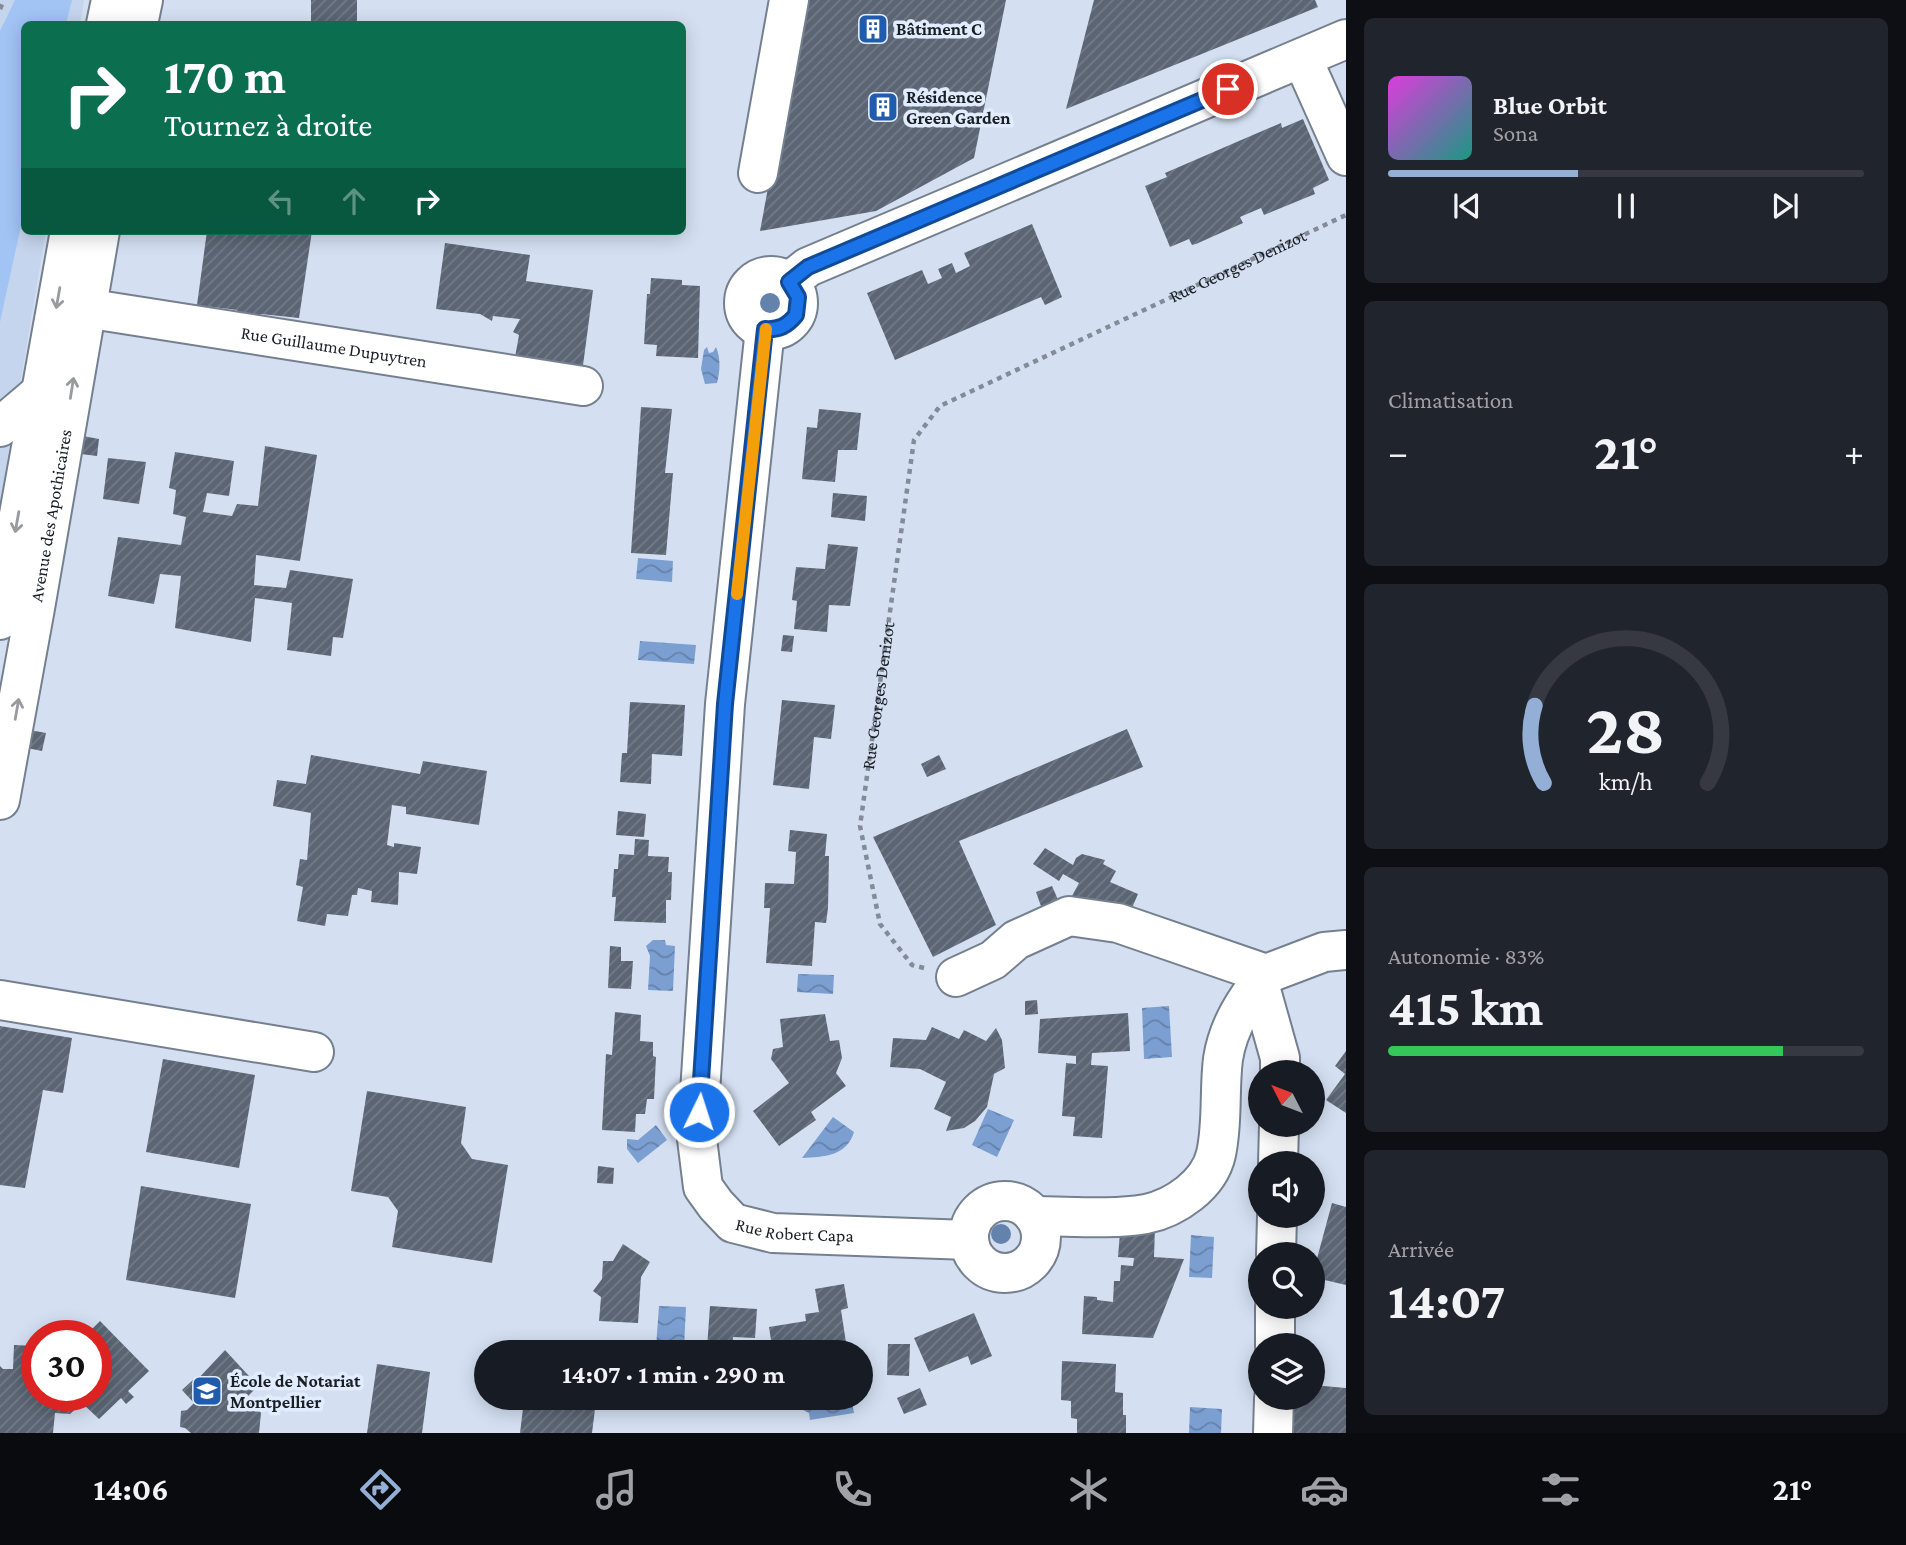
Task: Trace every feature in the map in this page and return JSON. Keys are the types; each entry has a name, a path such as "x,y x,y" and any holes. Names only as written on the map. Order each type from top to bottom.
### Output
{"street":[{"path":"107,21 111,0"},
{"path":"139,21 143,0"},
{"path":"758,173 789,0"},
{"path":"1346,39 1302,58 1346,156"},
{"name":"Rue Robert Capa","path":"969,1240 773,1233 733,1223 703,1187 697,1139 725,704 765,329 783,327 796,315 798,297 789,282 808,267 1302,58"},
{"name":"Avenue des Apothicaires","path":"0,618 68,235"},
{"name":"Avenue des Apothicaires","path":"0,800 36,608 99,235"},
{"name":"Rue Guillaume Dupuytren","path":"85,308 583,386"},
{"path":"0,427 40,393"},
{"path":"0,610 0,618"},
{"path":"956,977 993,960 1017,940 1069,916 1118,922 1263,979"},
{"path":"1034,1216 1130,1216 1148,1213 1173,1205 1195,1188 1216,1156 1223,1057 1241,1006 1263,979 1324,952 1346,950"},
{"path":"1263,979 1280,1060"},
{"path":"0,999 314,1052"},
{"path":"1004,1200 1026,1207 1034,1216 1041,1233 1037,1251 1032,1259 1017,1270 999,1272 982,1265 971,1249 969,1240 974,1217 992,1203 1004,1200"},
{"path":"1273,1433 1274,1410"}],"path":[{"path":"0,9 4,0"},
{"name":"Rue Georges Denizot","path":"956,977 912,965 880,924 860,826 914,440 940,406 1346,215"}],"shaded area":[{"path":"0,0 84,0 80,21 21,21 21,235 45,235 0,503"},
{"path":"15,0 72,0 67,21 21,21 21,226 0,322 0,31"}],"water":[{"path":"707,347 709,353 716,347 718,351 720,365 717,383 705,384 701,369 704,350"},
{"path":"638,558 673,561 672,582 636,579"},
{"path":"640,641 696,645 694,664 638,660"},
{"path":"653,940 665,940 666,945 675,946 673,991 648,990 650,956 646,946"},
{"path":"798,974 834,975 833,994 797,992"},
{"path":"1169,1006 1172,1057 1144,1059 1142,1008"},
{"path":"988,1109 1014,1120 997,1157 972,1145"},
{"path":"833,1117 854,1132 851,1140 834,1154 802,1158"},
{"path":"656,1125 667,1140 638,1163 627,1149 627,1139 638,1140"},
{"path":"1191,1235 1214,1237 1212,1278 1189,1277"},
{"path":"659,1306 686,1307 684,1340 657,1340"},
{"path":"1190,1407 1222,1409 1221,1433 1189,1433"},
{"path":"803,1410 853,1410 854,1413 810,1420 809,1413"}],"building":[{"path":"311,0 357,0 357,21 311,21"},
{"name":"Résidence Green Garden","path":"803,0 1006,0 974,158 876,211 760,231"},
{"path":"1094,0 1315,0 1318,7 1066,109"},
{"path":"1303,119 1329,180 1313,188 1315,194 1264,215 1261,208 1240,217 1243,223 1196,244 1192,245 1189,239 1170,247 1145,186 1167,177 1165,173 1281,123 1282,128"},
{"path":"1032,224 1062,297 1045,305 1041,297 895,360 867,293 922,270 928,284 942,278 938,269 952,263 956,273 970,266 964,253"},
{"path":"206,235 311,235 299,318 261,314 260,319 237,316 237,310 197,305"},
{"path":"445,243 530,255 526,281 593,290 582,373 514,363 519,335 513,332 520,319 493,316 492,321 480,314 436,309"},
{"path":"651,278 682,280 682,285 700,286 698,358 656,356 657,345 644,344 647,294 650,294"},
{"path":"641,407 672,409 665,473 673,473 666,555 631,553"},
{"path":"819,409 861,413 857,450 838,450 835,482 802,479 807,427 817,428"},
{"path":"83,436 99,439 97,456 81,454"},
{"path":"265,446 317,455 300,561 256,555 254,585 286,588 290,570 353,579 343,638 333,637 331,656 287,650 292,603 255,598 251,642 175,628 181,576 160,574 154,604 108,596 118,537 181,545 186,517 173,514 176,490 169,488 175,452 234,461 229,496 207,493 203,512 232,516 237,504 258,506"},
{"path":"108,458 146,462 139,504 103,499"},
{"path":"833,493 867,496 865,521 831,517"},
{"path":"828,544 858,547 850,606 829,605 827,632 794,629 797,601 792,600 796,567 825,569"},
{"path":"783,635 794,636 792,652 781,651"},
{"path":"782,700 835,705 831,739 814,737 809,789 773,785"},
{"path":"630,702 685,705 682,756 652,754 651,784 620,782 622,753 627,753"},
{"path":"1127,729 1143,767 959,841 996,925 933,957 873,837"},
{"path":"30,730 46,733 42,751 27,748"},
{"path":"311,755 420,774 423,761 487,771 479,825 406,814 406,807 392,805 387,845 394,847 394,843 421,847 417,874 399,872 398,905 371,902 372,891 358,888 357,895 352,895 348,916 327,914 325,926 297,921 303,887 296,885 300,859 307,860 311,813 273,806 277,780 306,784"},
{"path":"939,755 946,769 927,777 921,764"},
{"path":"618,811 646,814 644,837 616,835"},
{"path":"790,830 827,834 825,856 829,856 828,908 826,923 815,922 812,966 766,963 770,908 764,908 765,883 794,884 796,852 788,851"},
{"path":"635,839 649,840 648,856 669,857 668,872 672,872 671,900 666,900 666,923 614,921 614,869 618,869 619,854 634,855"},
{"path":"1045,848 1073,865 1076,858 1082,854 1105,860 1103,864 1116,871 1110,882 1138,894 1132,908 1072,896 1079,883 1063,874 1059,881 1033,864"},
{"path":"1052,886 1059,902 1042,909 1036,892"},
{"path":"610,946 621,947 621,961 633,961 631,989 608,988"},
{"path":"1037,1000 1038,1014 1025,1015 1025,1001"},
{"path":"615,1012 641,1015 640,1041 653,1042 653,1056 656,1057 654,1099 647,1099 645,1114 636,1114 635,1132 602,1130 606,1054 612,1055"},
{"path":"1128,1013 1130,1051 1092,1053 1091,1065 1108,1066 1102,1138 1073,1136 1075,1117 1062,1116 1066,1063 1076,1064 1076,1056 1038,1053 1040,1019"},
{"path":"825,1014 830,1041 839,1040 842,1058 836,1073 846,1086 811,1112 816,1120 779,1146 753,1111 789,1083 771,1059 773,1049 783,1047 780,1019"},
{"path":"0,1026 72,1038 63,1093 43,1090 25,1188 0,1185"},
{"path":"932,1027 959,1039 964,1030 986,1041 996,1028 1002,1040 1005,1068 994,1074 987,1107 975,1121 964,1128 946,1131 951,1117 934,1109 946,1082 920,1069 890,1067 893,1038 926,1040"},
{"path":"1346,1051 1346,1113 1326,1100 1345,1074 1335,1066"},
{"path":"163,1059 255,1075 239,1168 146,1152"},
{"path":"367,1091 466,1107 461,1143 472,1159 508,1165 492,1263 392,1247 398,1211 388,1197 351,1191"},
{"path":"598,1166 614,1168 613,1184 597,1183"},
{"path":"141,1186 251,1204 235,1298 126,1280"},
{"path":"1332,1203 1346,1207 1346,1285 1325,1280 1325,1242 1321,1242"},
{"path":"1155,1227 1154,1257 1184,1259 1153,1338 1082,1334 1084,1296 1113,1302 1114,1281 1120,1281 1121,1265 1133,1266 1134,1258 1118,1257 1120,1232"},
{"path":"623,1244 650,1262 641,1277 638,1323 599,1321 601,1297 593,1291 602,1279 603,1261 613,1261"},
{"path":"844,1284 848,1308 841,1310 846,1340 771,1340 769,1327 806,1321 805,1314 819,1312 815,1289"},
{"path":"710,1306 757,1309 755,1338 708,1340"},
{"path":"974,1313 992,1356 971,1365 968,1356 929,1372 914,1338"},
{"path":"112,1333 149,1371 128,1391 134,1397 126,1404 121,1398 112,1407"},
{"path":"888,1344 910,1344 909,1376 887,1375"},
{"path":"14,1345 21,1345 21,1411 73,1411 70,1414 55,1413 53,1433 0,1433 0,1366 3,1369 13,1369"},
{"name":"École de Notariat Montpellier","path":"225,1350 258,1386 247,1397 261,1413 259,1433 191,1433 180,1427 181,1411 187,1410 194,1403 182,1390 194,1379 196,1381"},
{"path":"1062,1361 1116,1364 1115,1392 1123,1393 1126,1433 1077,1433 1077,1419 1071,1418 1071,1401 1061,1400"},
{"path":"377,1364 430,1372 422,1433 367,1433"},
{"path":"1325,1386 1346,1388 1346,1433 1292,1433 1293,1410 1325,1410"},
{"path":"920,1388 927,1405 904,1414 897,1398"},
{"path":"523,1410 595,1410 592,1433 520,1433"},
{"path":"90,1411 107,1411 99,1419"}],"slow traffic":[{"path":"737,594 766,329"}],"place":[{"name":"Bâtiment C","path":"873,29"},
{"name":"Résidence Green Garden","path":"883,107"},
{"name":"École de Notariat Montpellier","path":"207,1391"}],"route":[{"path":"699,1112 725,704 765,329 783,327 796,315 798,297 789,282 808,267 1228,89"}]}
